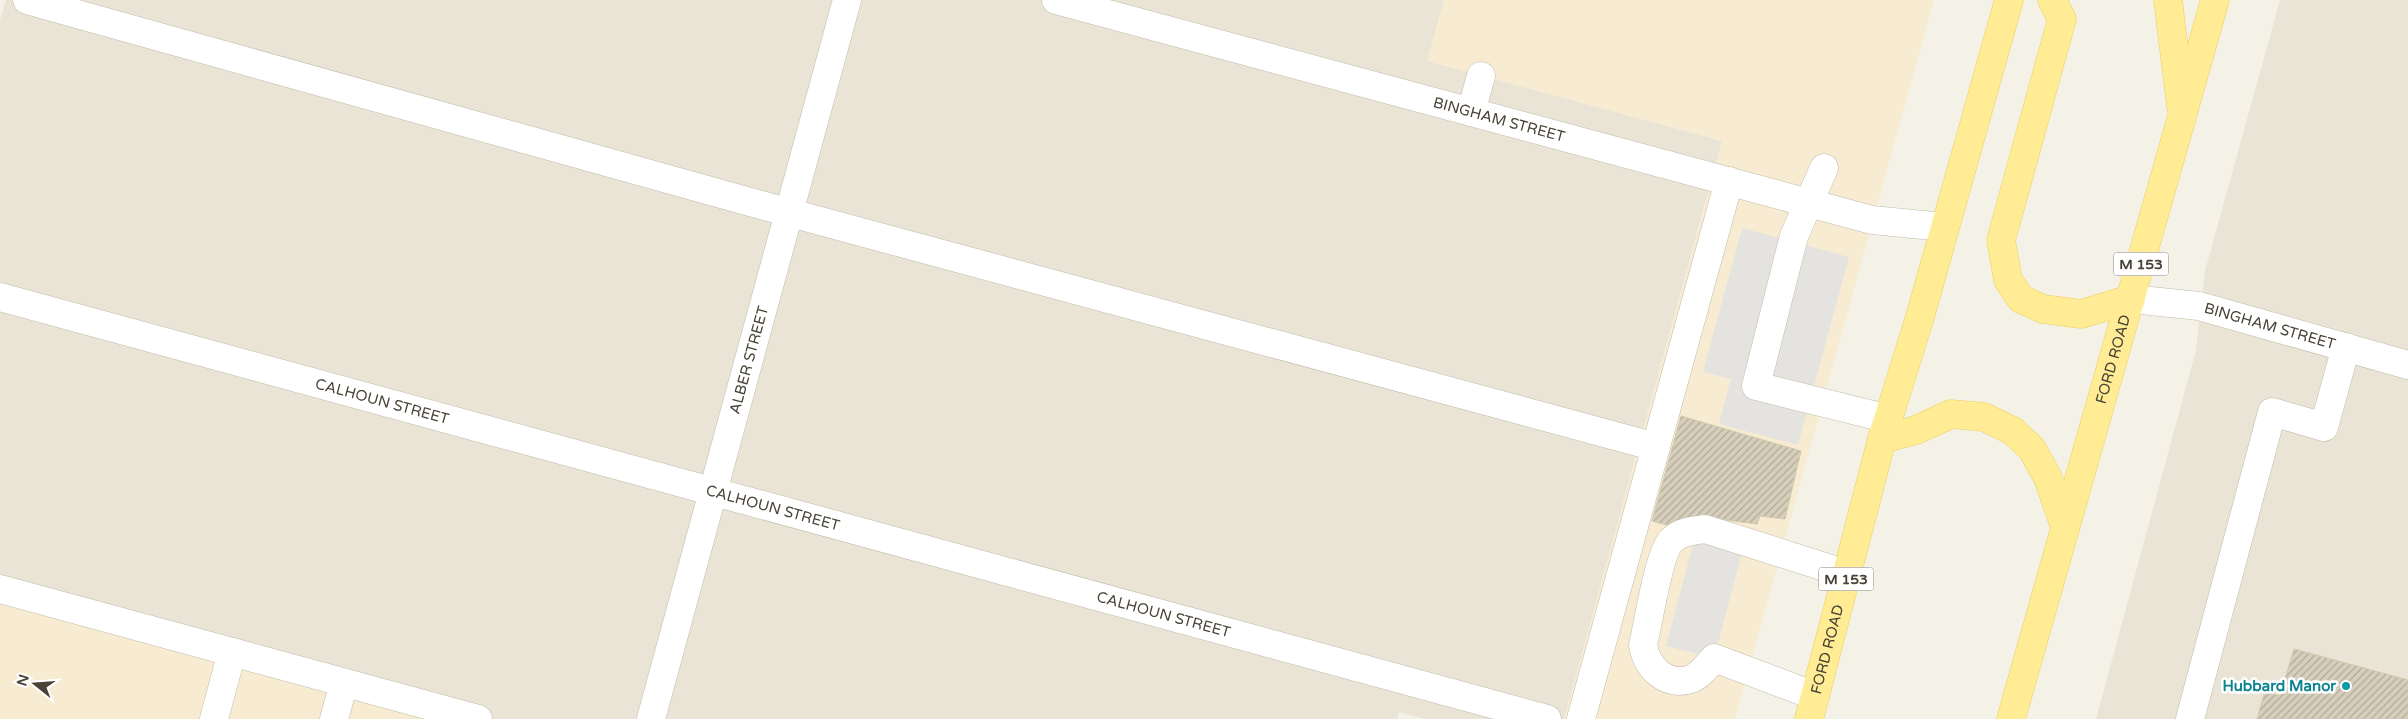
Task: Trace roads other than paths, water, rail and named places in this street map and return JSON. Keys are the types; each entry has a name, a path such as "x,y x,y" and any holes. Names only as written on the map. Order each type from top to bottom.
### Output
{"main road":[{"name":"FORD ROAD","path":"1812,707 1886,429 2008,0"},
{"path":"2052,0 2062,20 2001,240 2008,280 2021,299 2043,309 2081,314 2132,299"},
{"path":"2168,0 2182,117"},
{"name":"FORD ROAD","path":"2011,719 2132,299 2215,0"},
{"path":"1886,429 1916,430 1951,414 1984,417 2013,431 2032,449 2048,478 2065,527"}],"street":[{"path":"27,0 790,212 1656,447"},
{"name":"ALBER STREET","path":"651,719 847,0"},
{"name":"BINGHAM STREET","path":"1056,0 1872,220 1944,227"},
{"path":"1471,112 1481,76"},
{"path":"1824,168 1794,236 1756,386 1886,429"},
{"path":"1581,719 1729,182"},
{"name":"CALHOUN STREET","path":"0,297 1547,719"},
{"name":"BINGHAM STREET","path":"2132,299 2199,306 2408,365"},
{"path":"2190,719 2272,412 2324,428 2346,347"},
{"path":"1812,707 1714,658 1692,679 1672,682 1657,673 1645,658 1643,645 1662,558 1670,541 1682,533 1705,529 1847,574"},
{"path":"0,589 478,719"},
{"path":"214,719 232,652"},
{"path":"334,719 344,683"}],"place":[{"name":"Hubbard Manor","path":"2346,686"}]}
